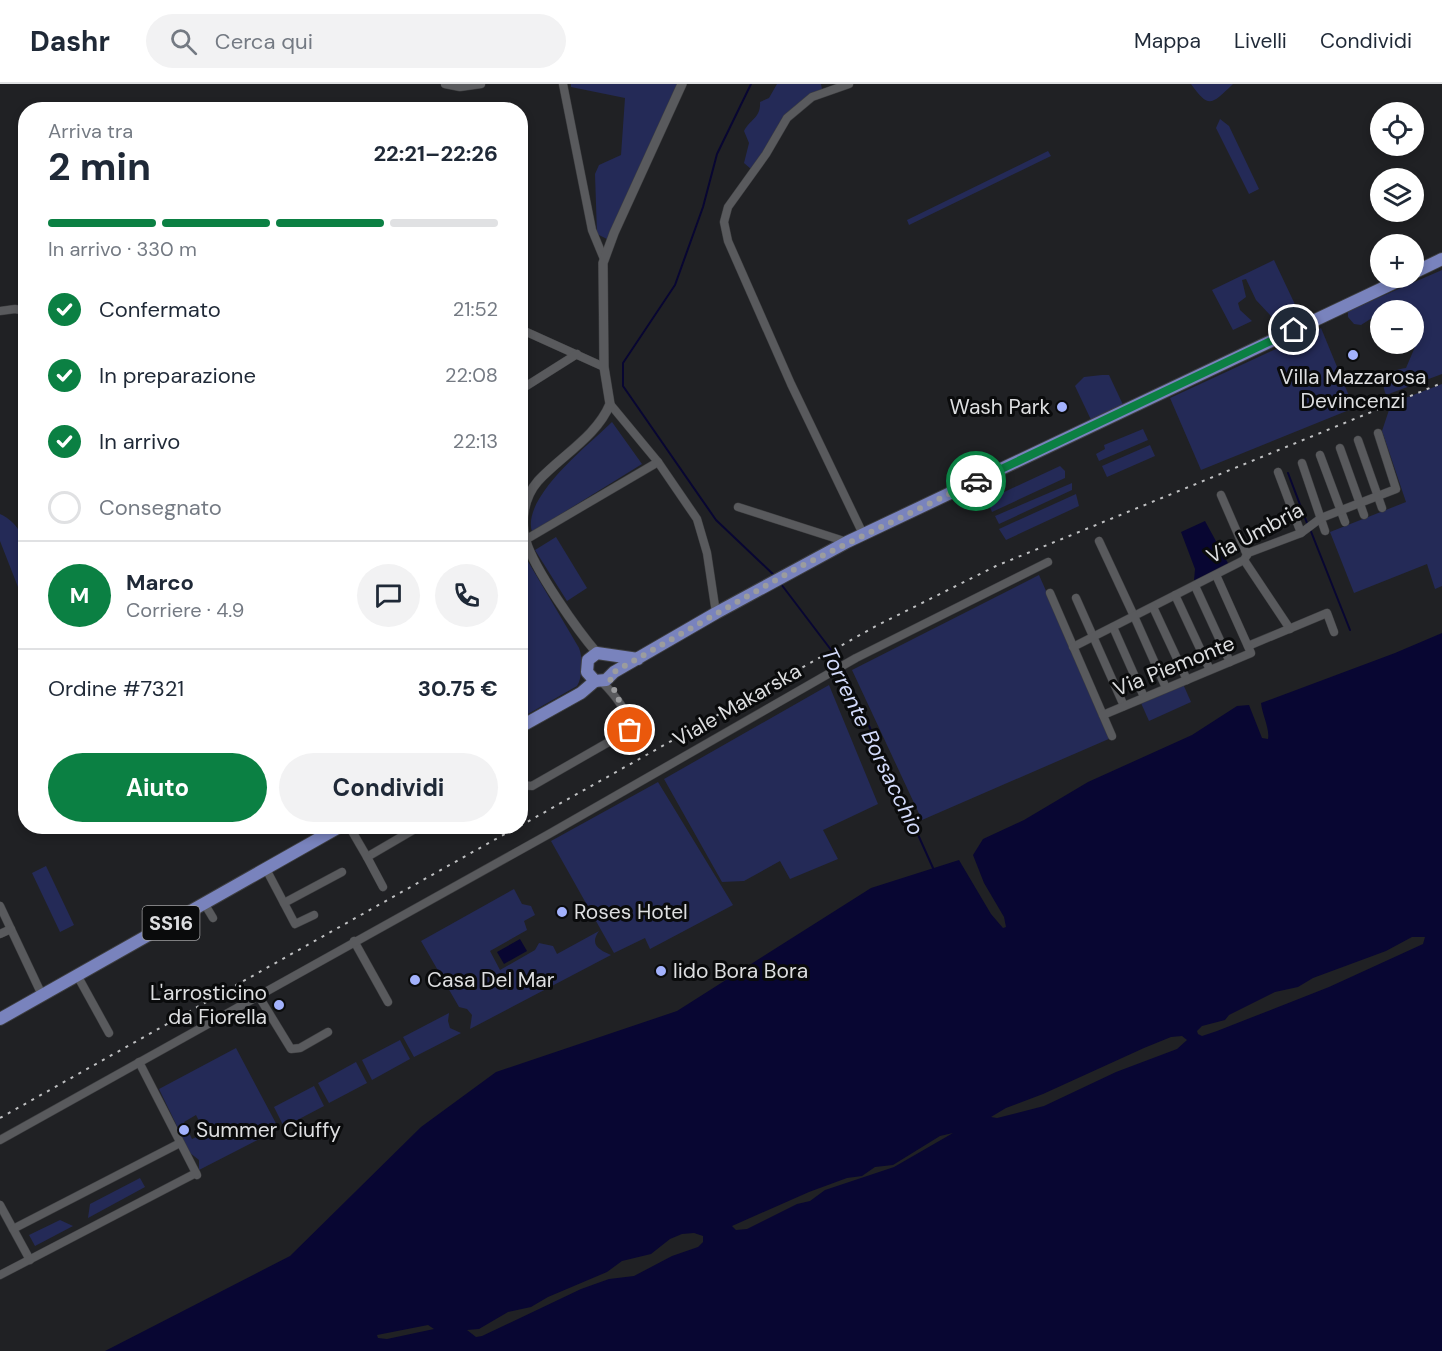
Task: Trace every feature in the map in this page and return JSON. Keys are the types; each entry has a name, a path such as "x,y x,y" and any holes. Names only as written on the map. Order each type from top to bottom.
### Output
{"main road":[{"path":"1424,268 1442,259"},
{"path":"528,723 753,592 847,542 1383,288"},
{"path":"602,678 586,668 593,656 638,659"},
{"path":"602,678 615,664 611,657"},
{"name":"SS16","path":"0,1019 204,903 253,871 266,869 327,834"}],"street":[{"path":"445,84 460,87 481,84"},
{"path":"563,84 591,230 604,259"},
{"path":"682,84 604,259 601,277 604,367 610,404 658,462 690,507 701,528 716,613"},
{"path":"849,84 812,97 790,115 768,151 731,201 724,225 728,241 791,384 863,534"},
{"path":"0,311 18,310"},
{"path":"528,333 604,367"},
{"path":"528,385 577,354"},
{"path":"528,493 587,435 610,404"},
{"name":"Via Umbria","path":"1073,646 1246,558 1301,533 1320,518 1396,489 1378,433"},
{"path":"1358,440 1382,508"},
{"path":"1340,448 1364,515"},
{"path":"1320,455 1345,522"},
{"path":"528,539 658,462"},
{"path":"1302,463 1325,531"},
{"path":"1278,472 1301,533"},
{"path":"1221,495 1246,558 1290,629"},
{"path":"738,507 847,542"},
{"path":"1099,541 1166,688"},
{"path":"528,550 585,639 593,656"},
{"name":"Viale Makarska","path":"0,1140 354,940 549,834 856,658 1048,562"},
{"path":"1216,575 1248,646 1327,613 1334,632"},
{"path":"1194,586 1230,662"},
{"path":"1050,593 1112,736"},
{"path":"1175,595 1210,670"},
{"path":"1076,598 1124,706"},
{"path":"1153,607 1187,680"},
{"path":"1113,627 1144,697"},
{"name":"Via Piemonte","path":"1103,715 1251,653 1248,646"},
{"path":"528,786 532,786 627,732 630,724 614,693 602,678"},
{"path":"354,834 383,887"},
{"path":"367,857 406,834"},
{"path":"266,869 295,924 314,915"},
{"path":"284,903 342,872"},
{"path":"204,903 213,918"},
{"path":"0,906 42,995"},
{"path":"0,934 11,929"},
{"path":"354,940 388,1002"},
{"path":"77,975 109,1033"},
{"path":"258,994 291,1049 300,1048 328,1032"},
{"path":"0,1275 196,1174 139,1062"},
{"path":"13,1229 180,1143"},
{"path":"0,1205 30,1260"}],"shaded area":[{"path":"571,84 678,84 607,239 597,234 595,174 599,165 621,155 625,98 571,87"},
{"path":"777,84 821,84 822,89 806,98 751,169 744,163 749,143 744,131 759,112 760,102 769,98"},
{"path":"1191,84 1233,84 1215,100 1206,101"},
{"path":"1220,119 1229,126 1259,189 1249,194 1216,128"},
{"path":"1048,151 1051,156 909,225 907,220"},
{"path":"1274,260 1300,315 1275,325 1270,315 1256,300 1246,279 1242,280 1246,297 1238,303 1240,310 1252,321 1233,330 1212,290"},
{"path":"1442,270 1442,374 1386,395 1384,383 1387,376 1394,371 1406,368 1412,354 1424,354 1424,300 1373,300 1401,288 1424,288 1424,278"},
{"path":"1370,301 1370,319 1361,325 1354,324 1348,317 1348,311"},
{"path":"1321,328 1354,408 1201,470 1170,398"},
{"path":"1109,375 1125,409 1093,424 1075,386 1084,377"},
{"path":"1442,384 1442,586 1435,589 1427,564 1354,593 1330,532 1406,502 1382,431 1389,410 1387,405"},
{"path":"612,422 642,464 532,532 531,518 547,488 574,457"},
{"path":"1143,429 1148,440 1099,461 1096,454 1105,449 1104,445"},
{"path":"1150,445 1155,456 1107,477 1102,466"},
{"path":"1060,466 1065,471 1065,478 992,512 987,500"},
{"path":"1072,483 1072,490 999,524 995,516"},
{"path":"1076,494 1079,506 1006,540 999,529"},
{"path":"0,514 18,529 18,587 0,541"},
{"path":"1205,521 1229,565 1194,581 1195,569 1181,532"},
{"path":"556,537 587,588 567,601 535,550"},
{"path":"528,561 579,648 582,667 577,686 528,714"},
{"path":"1039,575 1111,738 922,820 852,670"},
{"path":"1442,633 1442,1351 105,1351 290,1256 421,1127 496,1072 677,1011 871,888 959,860 991,914 1003,928 1006,927 1004,917 984,883 973,855 983,839 1024,820 1088,782 1192,735 1237,706 1249,705 1262,738 1268,739 1261,703"},
{"path":"1183,684 1191,702 1149,721 1141,703"},
{"path":"829,685 878,804 823,830 838,859 790,879 780,861 744,881 722,882 664,779"},
{"path":"658,782 733,905 650,949 645,938 614,953 551,841"},
{"path":"46,866 74,925 60,932 32,873"},
{"path":"514,889 522,904 531,906 535,915 524,921 527,930 490,951 500,970 535,950 539,943 553,946 557,954 599,931 596,944 600,950 611,955 470,1029 472,1015 467,1009 459,1007 421,941"},
{"path":"520,939 527,951 504,964 497,952"},
{"path":"449,1013 450,1028 461,1033 414,1057 403,1037"},
{"path":"400,1040 410,1059 372,1080 362,1060"},
{"path":"236,1048 279,1129 199,1170 199,1160 190,1153 159,1089","holes":["196,1115 205,1133 192,1139 184,1122"]},
{"path":"356,1062 367,1083 329,1103 318,1083"},
{"path":"314,1086 324,1106 284,1127 274,1107"},
{"path":"140,1178 145,1187 88,1218 90,1204"},
{"path":"60,1220 73,1226 35,1246 29,1235"}],"pier":[{"path":"1412,937 1425,937 1423,944 1329,987 1217,1031 1202,1036 1198,1034 1197,1031 1202,1026 1225,1020 1229,1015 1275,992 1298,987 1313,978 1386,951"},
{"path":"1182,1036 1187,1040 1177,1049 1116,1072 1044,1106 997,1118 991,1117 1006,1108 1043,1094 1144,1048 1171,1037"},
{"path":"953,1133 894,1167 825,1190 810,1201 797,1204 747,1229 736,1230 732,1226 809,1192 847,1178 862,1176 875,1167 893,1165 940,1136"},
{"path":"694,1233 703,1236 703,1242 698,1247 672,1256 634,1276 609,1279 581,1289 482,1336 476,1337 467,1330 479,1329 508,1312 531,1307 548,1297 607,1272 622,1261 651,1254 670,1239 682,1234"},
{"path":"428,1325 434,1329 387,1339 378,1338 377,1335"}],"waterway":[{"name":"Torrente Borsacchio","path":"751,84 717,154 703,207 675,285 623,363 623,386 716,520 776,577"},
{"path":"1288,473 1307,523"},
{"path":"1310,529 1350,630"},
{"name":"Torrente Borsacchio","path":"781,584 841,663"},
{"name":"Torrente Borsacchio","path":"843,668 933,868"}],"railway":[{"path":"528,822 876,626 996,566 1442,383"},
{"path":"0,1118 505,834"}],"way so far":[{"path":"630,730 630,722 614,693 610,678 614,672 797,568 976,481"}],"place":[{"name":"Villa Mazzarosa Devincenzi","path":"1353,355"},
{"name":"Wash Park","path":"1062,407"},
{"name":"Roses Hotel","path":"562,912"},
{"name":"lido Bora Bora","path":"661,971"},
{"name":"Casa Del Mar","path":"415,980"},
{"name":"L'arrosticino da Fiorella","path":"279,1005"},
{"name":"Summer Ciuffy","path":"184,1130"}],"route":[{"path":"976,481 1294,330"}]}
